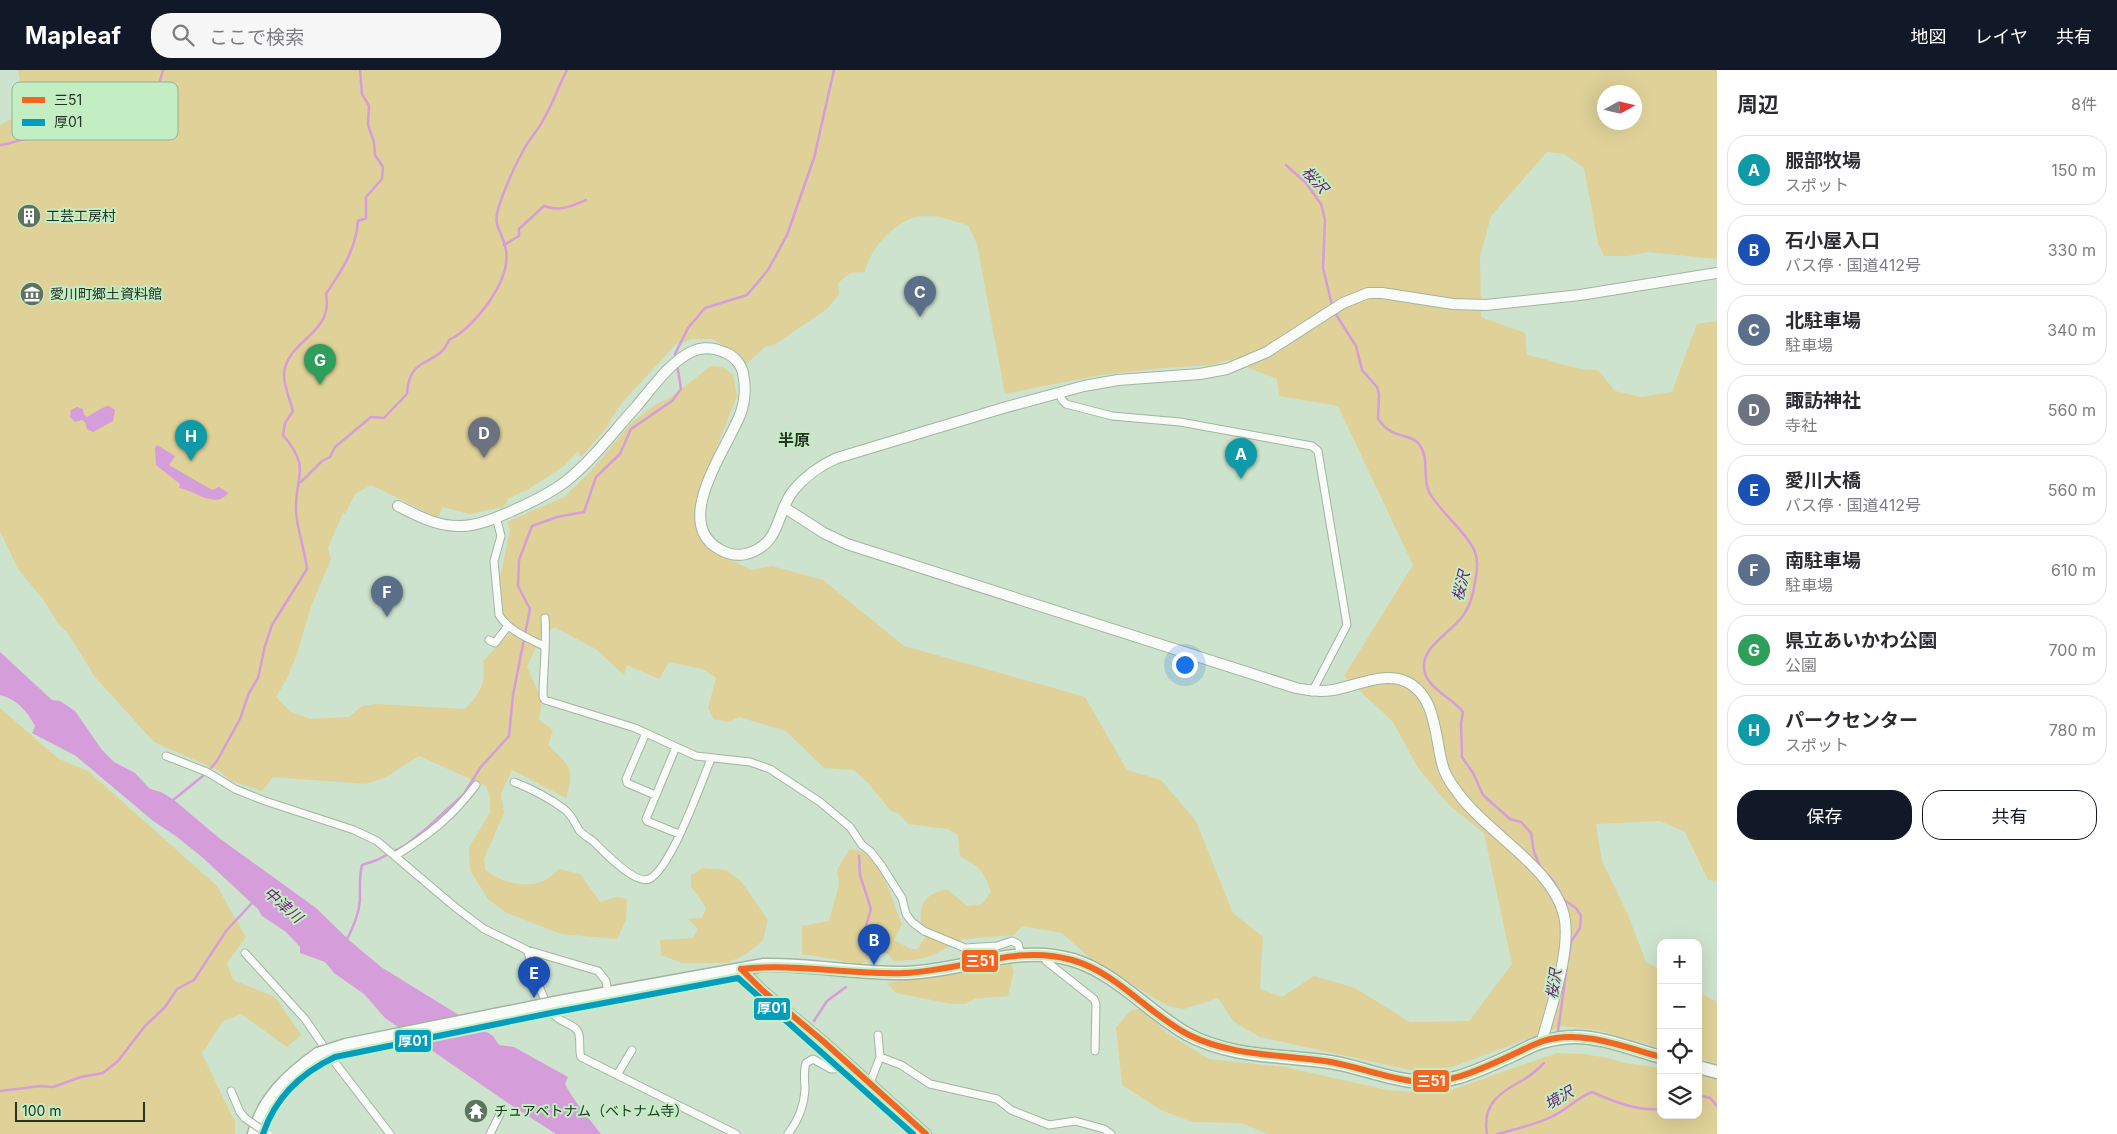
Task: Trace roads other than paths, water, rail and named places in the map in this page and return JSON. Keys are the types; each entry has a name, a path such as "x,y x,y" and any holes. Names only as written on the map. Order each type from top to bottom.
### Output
{"highway":[{"path":"254,1134 260,1116 278,1088 300,1067 318,1054 346,1045 554,1003 764,965 791,965 904,973 925,972 1021,955 1047,954 1074,960 1101,973 1187,1034 1215,1046 1244,1052 1331,1062 1412,1081 1440,1082 1464,1077 1542,1041 1575,1037 1604,1042 1657,1056"},
{"path":"1702,1068 1717,1072"}],"street":[{"path":"398,506 432,522 460,526 472,525 496,517 544,496 572,476 672,366 693,351 707,348 729,354 737,361 742,369 745,381 745,395 740,414 703,496 700,507 702,530 709,541 719,550 730,554 742,555 754,552 765,545 774,533 792,493 801,482 816,468 837,458 1059,392 1118,380 1200,374 1227,369 1267,352 1343,303 1362,295 1382,293 1453,304 1495,304 1580,295 1717,273"},
{"path":"1059,392 1066,404 1112,416 1180,422 1312,446 1318,451 1347,626 1312,692"},
{"path":"785,508 824,533 854,546 1312,692 1331,690 1384,678 1408,682 1416,688 1430,708 1442,765 1450,781 1466,803 1548,882 1562,909 1566,929 1561,966 1542,1041"},
{"path":"496,517 501,536 494,561 498,610 508,626 544,646"},
{"path":"545,618 543,697 545,700 646,733 696,756 759,764 785,778 820,802 850,827 862,845 882,865 902,898 906,914 912,922 924,931 965,948 997,946 1012,941 1018,944 1021,955"},
{"path":"489,640 495,643 508,626"},
{"path":"646,733 626,779 627,783 655,795"},
{"path":"676,747 646,819 679,834"},
{"path":"166,756 207,772 235,789 265,801 354,830 377,841 484,929 527,950 598,971 606,981 608,993"},
{"path":"514,782 539,792 566,810 575,819 579,830 610,860 645,880 650,879 664,863 679,834 711,759"},
{"path":"395,856 432,833 449,817 476,785"},
{"path":"527,950 543,996 555,1017 576,1029 581,1057 736,1134"},
{"path":"245,953 305,1018 333,1060 390,1134"},
{"path":"1047,954 1046,961 1094,999 1096,1004 1095,1052"},
{"path":"741,969 762,990 854,1068 926,1134"},
{"path":"870,1083 880,1057 878,1035"},
{"path":"617,1075 632,1050"},
{"path":"880,1057 901,1064 930,1084 997,1099 1011,1110 1049,1126 1075,1122 1104,1129 1111,1134"},
{"path":"788,1134 802,1111 805,1090 804,1068 806,1063 813,1059 831,1069 854,1068"},
{"path":"231,1091 240,1112 245,1118 268,1134"},
{"path":"490,1134 500,1114"}],"water":[{"path":"109,406 115,410 113,421 93,432 87,429 85,422 82,420 75,422 70,417 71,410 77,407 83,409 84,415 87,417"},
{"path":"157,445 175,456 169,465 212,490 219,487 228,493 223,498 217,500 205,498 179,488 180,484 156,465 155,448"},
{"name":"中津川","path":"0,652 52,700 60,701 75,711 102,750 114,762 135,773 150,789 161,792 174,800 219,838 316,908 350,941 381,967 493,1036 499,1045 514,1047 568,1077 565,1084 569,1091 601,1134 556,1134 385,1018 364,994 334,973 325,962 300,953 300,947 286,932 262,916 258,909 202,857 152,820 76,756 32,733 35,726 25,710 12,700 0,695"}],"waterway":[{"path":"160,82 163,70"},
{"path":"210,769 217,761 240,719 249,693 258,678 272,625 307,569 296,511 300,465 292,447 283,435 285,423 293,411 284,373 287,361 293,352 317,328 323,318 327,307 326,294 343,268 351,250 358,221 366,218 366,197 382,179 383,167 375,155 374,142 368,125 369,106 362,94 360,70"},
{"path":"301,482 322,461 330,457 335,447 371,417 384,418 407,394 409,381 418,366 444,349 449,340 470,325 489,302 503,275 506,262 506,250 497,223 500,203 516,163 546,116 567,70"},
{"path":"676,359 675,354 688,328 705,308 747,295 768,270 787,235 814,158 834,70"},
{"path":"0,145 23,140"},
{"name":"桜沢","path":"1286,165 1306,183 1321,204 1325,219 1323,268 1332,305"},
{"path":"504,245 519,236 519,229 544,206 561,208 586,200"},
{"name":"桜沢","path":"1335,313 1356,346 1362,370 1377,387 1379,394 1378,419 1393,432 1413,439 1419,444 1424,455 1429,492 1467,538 1475,552 1477,571 1469,605 1457,623 1427,653 1424,668 1429,681 1434,687 1463,712 1461,723 1462,757 1473,773 1483,795 1510,819 1521,822 1531,833 1534,852 1540,867"},
{"path":"346,941 358,911 362,865 377,860 406,845 427,828 464,794 480,768 509,736 513,695 530,609 518,586 519,560 532,526 557,517 584,512 596,477 620,454 631,429 672,401 681,389 677,364"},
{"path":"172,801 204,775"},
{"path":"859,856 860,875 871,909 865,929 870,935 867,955"},
{"name":"桜沢","path":"1548,875 1564,900 1576,908 1581,916 1580,928 1571,942 1568,961"},
{"path":"0,1091 41,1086 53,1087 81,1077 103,1073 118,1061 145,1026 165,1007 177,989 194,980 226,931 253,902"},
{"name":"桜沢","path":"1558,1031 1567,966"},
{"path":"814,1021 827,1001 846,987"},
{"name":"桜沢","path":"1487,1134 1487,1115 1494,1101 1544,1063"},
{"name":"境沢","path":"1497,1134 1546,1119 1592,1092 1634,1107 1657,1109"},
{"name":"境沢","path":"1702,1096 1710,1098 1717,1106"}],"place":[{"name":"工芸工房村","path":"29,216"},
{"name":"愛川町郷土資料館","path":"32,294"},
{"name":"北駐車場","path":"920,317"},
{"name":"県立あいかわ公園","path":"320,385"},
{"name":"諏訪神社","path":"484,458"},
{"name":"パークセンター","path":"191,461"},
{"name":"服部牧場","path":"1241,479"},
{"name":"南駐車場","path":"387,617"},
{"name":"石小屋入口","path":"874,965"},
{"name":"愛川大橋","path":"534,998"},
{"name":"チュアベトナム（ベトナム寺）","path":"476,1111"}],"district":[{"name":"半原","path":"794,440"}]}
